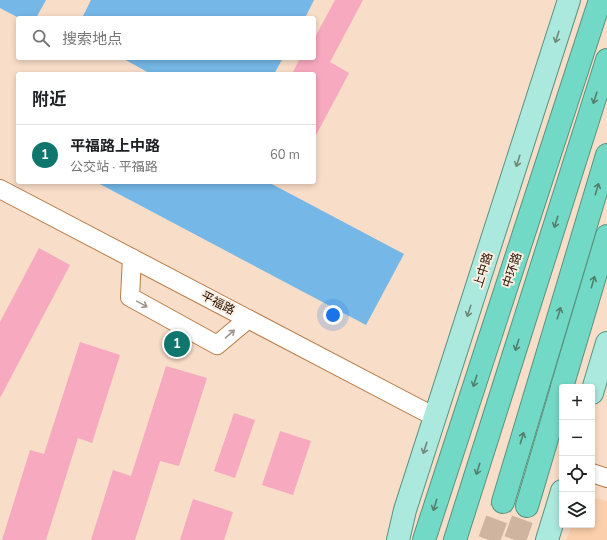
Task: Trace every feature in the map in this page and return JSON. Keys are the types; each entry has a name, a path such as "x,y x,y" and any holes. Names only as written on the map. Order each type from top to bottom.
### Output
{"highway":[{"path":"535,198 590,0"},
{"name":"中环路","path":"424,540 600,0"},
{"path":"455,540 607,60"},
{"path":"503,502 607,155"},
{"path":"563,384 607,236"},
{"path":"527,506 559,398"}],"main road":[{"name":"上中路","path":"398,540 405,510 569,0"},
{"path":"595,384 607,343"},
{"path":"547,540 562,492"}],"street":[{"name":"平福路","path":"0,189 436,417"},
{"path":"132,258 130,298 217,346 248,319"},
{"path":"595,474 607,478"}],"shaded area":[{"path":"595,498 607,501 607,540 566,540 571,528 595,528"}],"water":[{"path":"0,0 46,0 37,16 16,16 0,8"},
{"path":"91,0 314,0 306,16 83,16"},
{"path":"126,60 282,60 275,72 147,72"},
{"path":"100,184 272,184 404,254 366,325"}],"building":[{"path":"335,0 363,0 330,62 349,73 316,135 316,72 293,72 299,60 316,60 316,35"},
{"path":"39,248 70,265 0,398 0,322"},
{"path":"80,342 120,355 92,443 78,438 46,540 2,540 30,450 44,454"},
{"path":"166,366 207,378 179,466 160,461 135,540 91,540 113,470 131,476"},
{"path":"234,413 255,420 235,478 214,471"},
{"path":"280,431 311,441 293,495 262,485"},
{"path":"193,499 233,512 224,540 180,540"}],"tunnel":[{"path":"489,540 503,502"},
{"path":"515,540 527,506"}],"place":[{"name":"平福路上中路","path":"177,344"}]}
